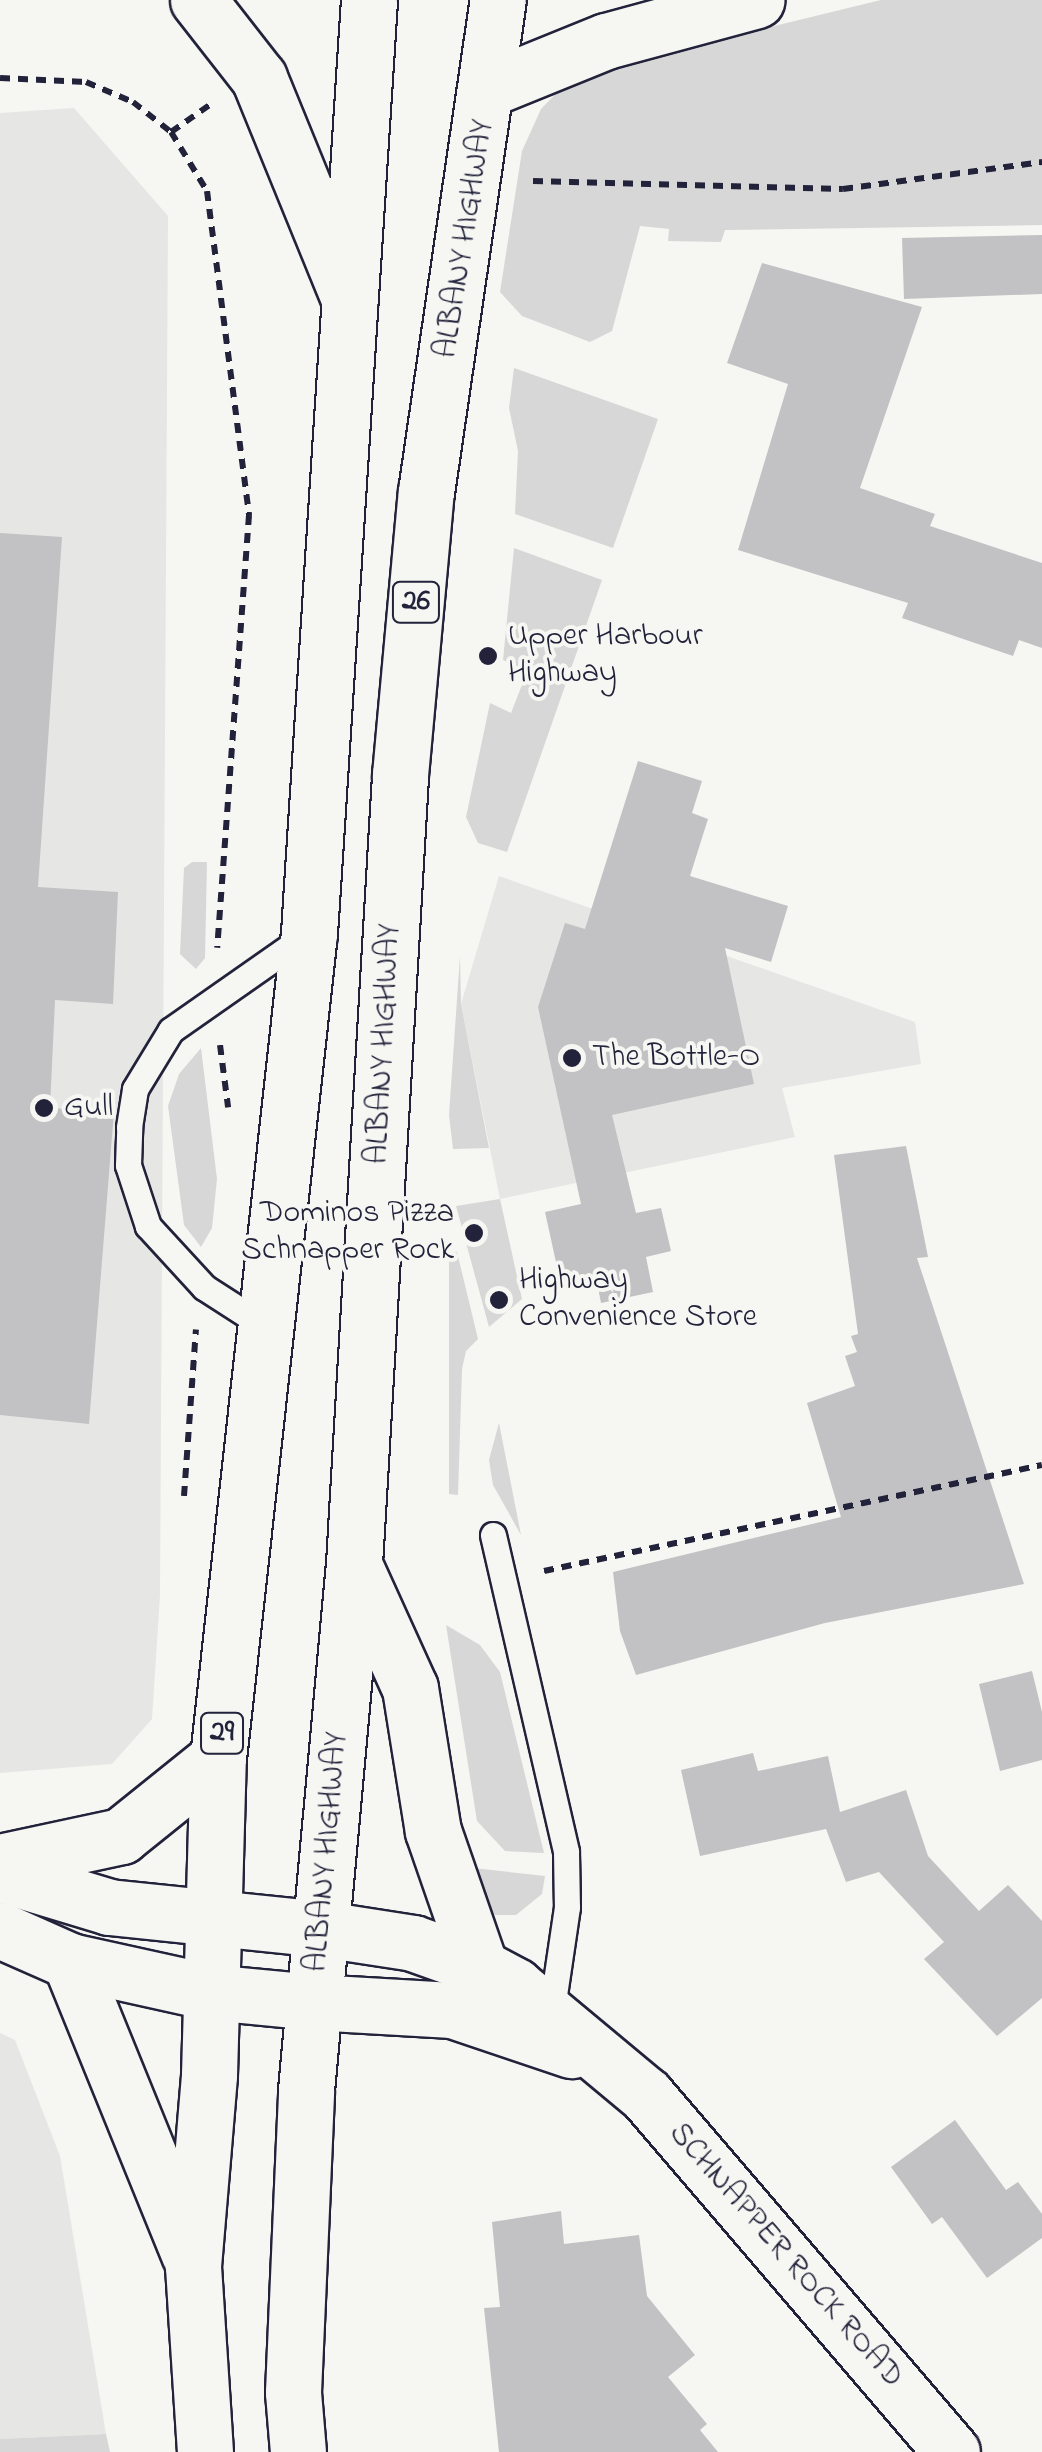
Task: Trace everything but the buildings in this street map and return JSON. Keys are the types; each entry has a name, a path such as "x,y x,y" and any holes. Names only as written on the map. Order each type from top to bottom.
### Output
{"main road":[{"path":"198,0 259,78 349,299"},
{"path":"309,934 369,0"},
{"name":"ALBANY HIGHWAY","path":"298,2452 293,2392 314,2002 324,1929 354,1564 400,775 426,492 490,88 498,0"},
{"path":"490,88 606,42 757,0"},
{"name":"29","path":"205,2452 194,2266 210,1992 218,1758 309,934"},
{"path":"354,1564 410,1688 433,1831 480,1967"},
{"path":"0,1862 121,1836 218,1758"},
{"name":"SCHNAPPER ROCK ROAD","path":"0,1874 110,1907 324,1929 413,1943 480,1967 547,2028 610,2066 684,2137 952,2452"},
{"name":"SCHNAPPER ROCK ROAD","path":"0,1930 70,1962 210,1992 440,2008 547,2028"},
{"path":"70,1962 194,2266"}],"lane":[{"path":"266,1327 176,1263 148,1226 128,1165 135,1090 148,1061 171,1030 309,934"},
{"path":"492,1536 566,1852 566,1907 547,2028"}],"path":[{"path":"0,78 86,82 133,102 171,132 196,168 213,214 222,343 248,484 230,808 219,862 218,995 229,1124"},
{"path":"171,132 217,100"},
{"path":"533,181 842,189 1042,162"},
{"path":"184,1502 195,1331"},
{"path":"536,1572 1042,1465"}],"shaded area":[{"path":"881,0 1042,0 1042,225 725,230 721,242 668,241 669,229 640,226 612,331 590,342 522,316 500,292 522,151 541,109 574,75"},
{"path":"74,108 168,216 160,1595 152,1719 112,1764 0,1773 0,113"},
{"path":"514,368 658,419 613,548 515,514 518,451 509,408"},
{"path":"514,548 602,580 507,852 478,843 466,817 490,703 511,713 527,672 503,660"},
{"path":"192,862 207,862 205,958 196,969 180,954 184,868"},
{"path":"499,876 915,1022 921,1064 782,1088 795,1137 500,1199 461,1004"},
{"path":"460,956 461,1004 489,1148 453,1149 449,1115"},
{"path":"201,1048 217,1179 212,1228 201,1247 184,1225 168,1106 179,1074"},
{"path":"500,1199 522,1299 489,1327 456,1206"},
{"path":"457,1252 478,1339 466,1351 462,1369 458,1495 449,1494 449,1254"},
{"path":"499,1423 521,1535 493,1485 489,1460"},
{"path":"446,1625 480,1645 500,1672 544,1853 505,1851 477,1821"},
{"path":"464,1867 545,1876 542,1894 516,1915 495,1915 482,1905"},
{"path":"0,2033 15,2040 60,2156 106,2434 0,2439"},
{"path":"106,2434 110,2452 0,2452 0,2439"}],"place":[{"name":"Upper Harbour Highway","path":"488,656"},
{"name":"The Bottle-O","path":"572,1058"},
{"name":"Gull","path":"44,1108"},
{"name":"Dominos Pizza Schnapper Rock","path":"474,1233"},
{"name":"Highway Convenience Store","path":"499,1300"}]}
